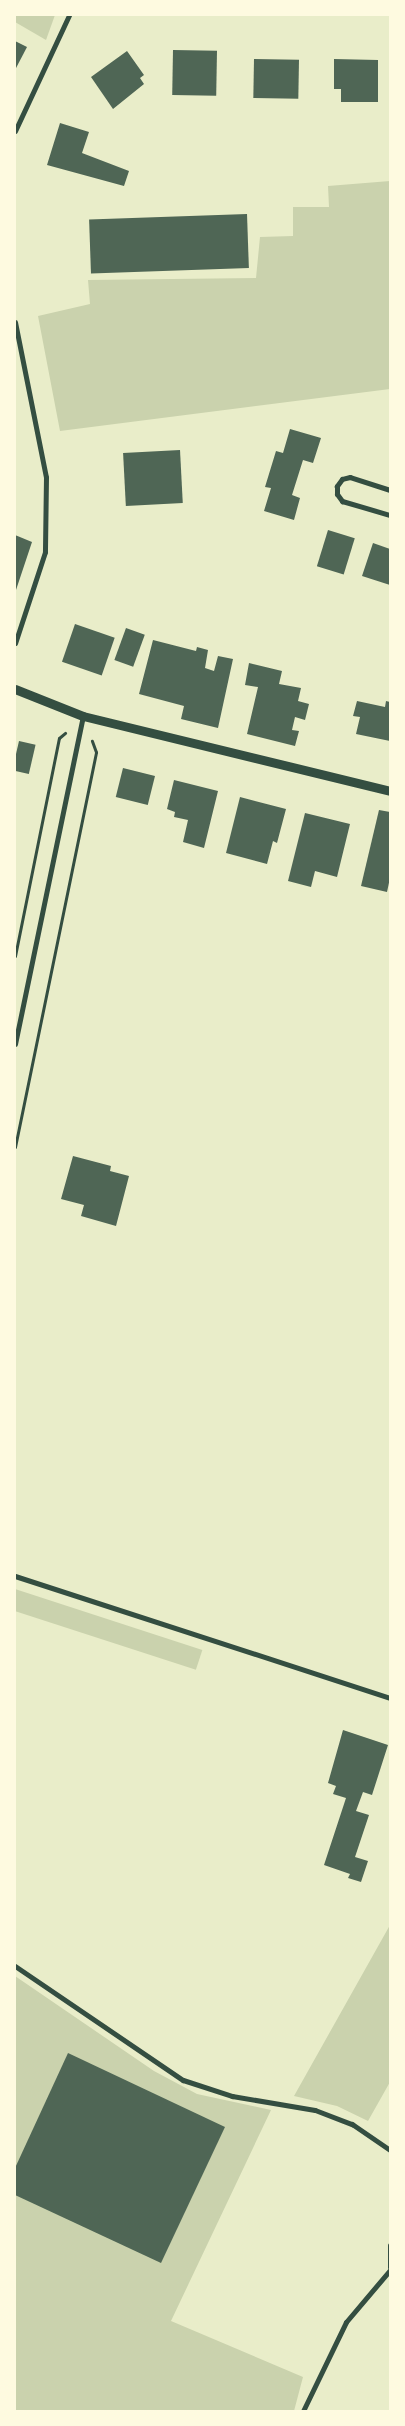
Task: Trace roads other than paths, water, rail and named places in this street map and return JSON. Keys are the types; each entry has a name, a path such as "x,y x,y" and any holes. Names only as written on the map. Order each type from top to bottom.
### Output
{"street":[{"path":"15,131 69,15"},
{"path":"15,322 46,477 45,552 15,643"},
{"path":"390,490 350,477 342,479 337,486 342,501 390,515"},
{"path":"15,689 83,716 390,791"},
{"path":"15,1044 83,716"},
{"path":"15,1576 390,1698"},
{"path":"15,1966 183,2080 232,2096 315,2110 352,2124 390,2150"},
{"path":"303,2411 346,2322 390,2269 390,2245"}]}
